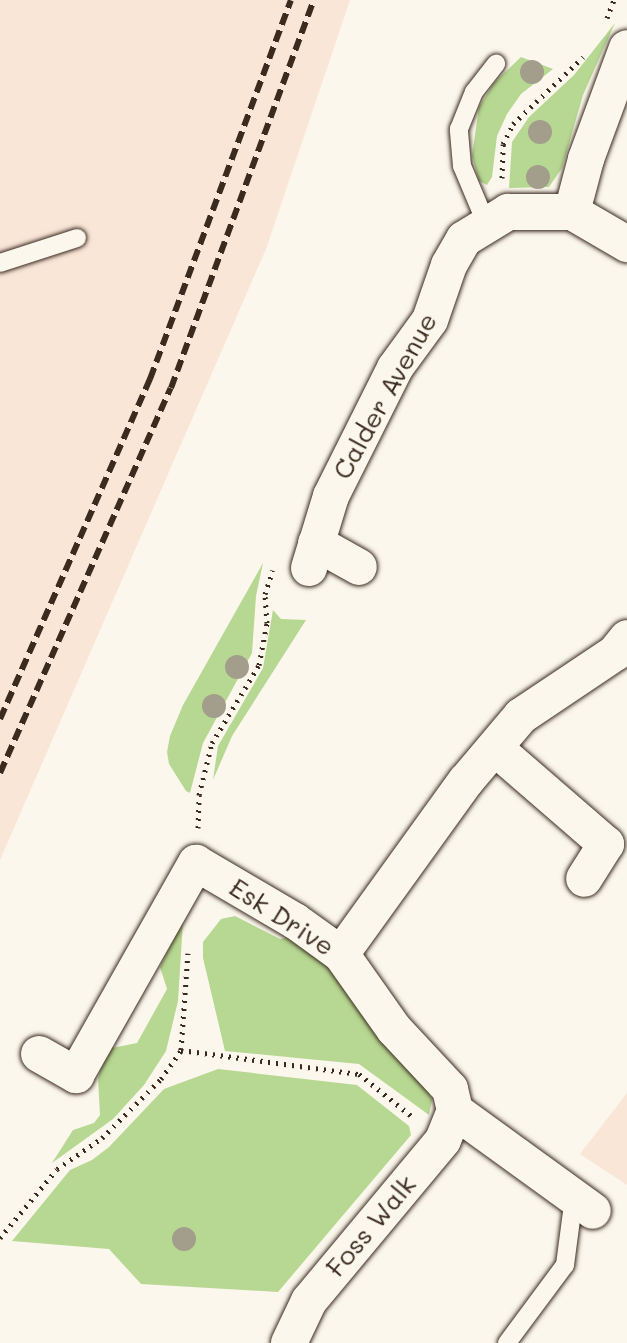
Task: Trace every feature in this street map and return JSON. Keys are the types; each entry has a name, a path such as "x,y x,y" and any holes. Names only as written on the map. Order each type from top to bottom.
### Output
{"street":[{"path":"616,36 572,212 627,244"},
{"name":"Calder Avenue","path":"300,558 395,368 430,320 449,265 481,214 572,212"},
{"path":"300,558 359,567"},
{"path":"341,954 466,781 521,716 615,653 627,638"},
{"path":"495,748 606,844 584,879"},
{"path":"39,1054 76,1075 196,863"},
{"name":"Esk Drive","path":"196,863 295,921 341,954 394,1029 450,1089 449,1126 584,1204"},
{"name":"Foss Walk","path":"289,1343 309,1301 449,1126"}],"lane":[{"path":"481,214 462,166 459,129 474,92 496,64"},
{"path":"0,263 77,238"},
{"path":"507,1343 565,1265 584,1204"}],"path":[{"path":"614,0 616,36"},
{"path":"481,214 503,177 503,144 513,124 590,47"},
{"path":"196,863 199,795 212,743 259,665 267,623 265,594 300,558"},
{"path":"0,1238 57,1169 102,1138 161,1079 181,1050 188,946"},
{"path":"181,1050 359,1074 449,1126"}],"shaded area":[{"path":"0,0 350,0 266,249 0,860"},
{"path":"627,1093 627,1185 580,1154"}],"green space":[{"path":"615,23 583,95 562,168 549,187 509,188 512,142 529,117 574,75"},
{"path":"521,57 553,69 521,94 507,114 497,136 492,177 487,185 479,181 472,156 479,107 494,83"},
{"path":"263,563 256,596 252,653 203,743 190,793 169,764 167,752 170,736 183,705"},
{"path":"273,610 281,619 306,620 232,736 213,780 218,746 263,668"},
{"path":"235,916 280,939 289,937 336,974 420,1075 432,1100 429,1115 359,1064 225,1051 203,958 203,942 221,919"},
{"path":"183,921 178,1001 166,1051 144,1085 113,1119 52,1163 73,1130 94,1123 100,1115 98,1078 101,1068 112,1048 137,1043 167,989 160,967"},
{"path":"218,1069 357,1085 409,1126 411,1135 278,1292 141,1284 109,1249 12,1241 70,1170 92,1160 109,1147 164,1089"}],"railway":[{"path":"0,719 150,379 291,0"},
{"path":"0,773 171,388 314,0"}]}
